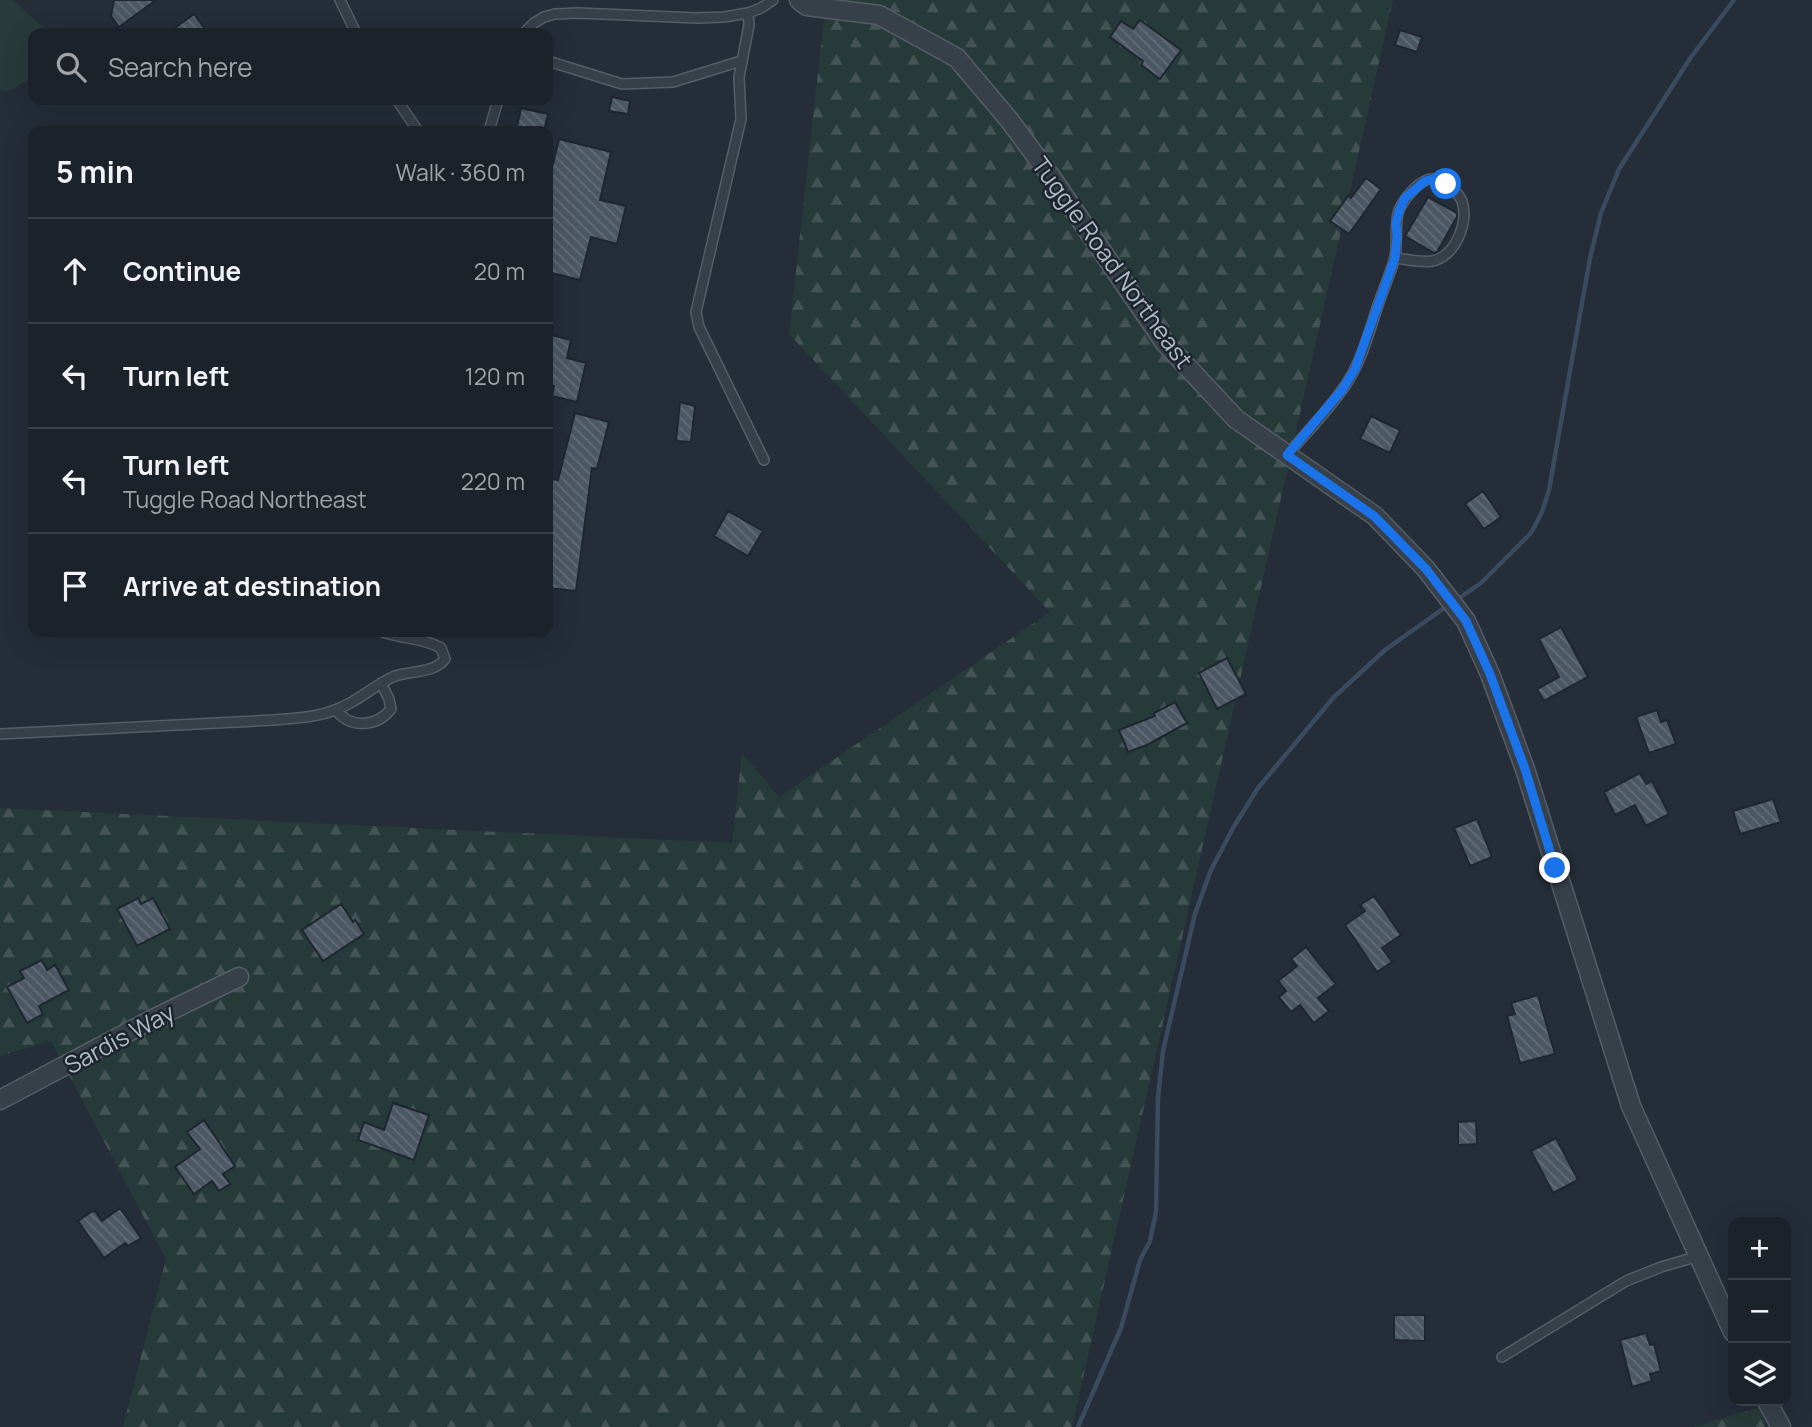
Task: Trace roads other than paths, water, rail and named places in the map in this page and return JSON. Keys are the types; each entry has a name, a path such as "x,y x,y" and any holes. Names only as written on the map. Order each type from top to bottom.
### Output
{"street":[{"name":"Tuggle Road Northeast","path":"799,0 807,6 879,15 957,58 1010,121 1049,174 1165,343 1236,419 1374,516 1426,569 1466,621 1490,674 1525,769 1631,1106 1728,1321"},
{"name":"Sardis Way","path":"0,1101 149,1021 239,977"},
{"path":"1770,1406 1781,1427"}],"lane":[{"path":"340,0 354,28"},
{"path":"529,28 544,17 566,13 697,18 737,16 761,8 773,0"},
{"path":"748,13 749,25 739,77 741,119 696,312 699,327 764,460"},
{"path":"553,62 622,83 673,82 741,61"},
{"path":"400,105 415,126"},
{"path":"490,126 497,105"},
{"path":"1287,455 1342,390 1355,369 1395,258 1396,223 1405,198 1425,181 1433,179 1455,191 1462,202 1463,215 1456,242 1449,253 1430,261 1395,258"},
{"path":"0,734 314,716 337,710 400,675 438,666 445,659 441,648 432,643 400,637"},
{"path":"337,710 346,720 354,723 363,724 377,720 391,709 381,684"},
{"path":"1502,1357 1626,1281 1699,1256"}],"waterway":[{"path":"1455,601 1481,583 1531,533 1542,512 1549,490 1590,258 1601,213 1619,169 1691,57 1734,0"},
{"path":"1078,1427 1121,1328 1140,1260 1150,1241 1156,1212 1158,1098 1163,1051 1195,914 1211,870 1258,788 1333,698 1385,650 1447,606"}]}
